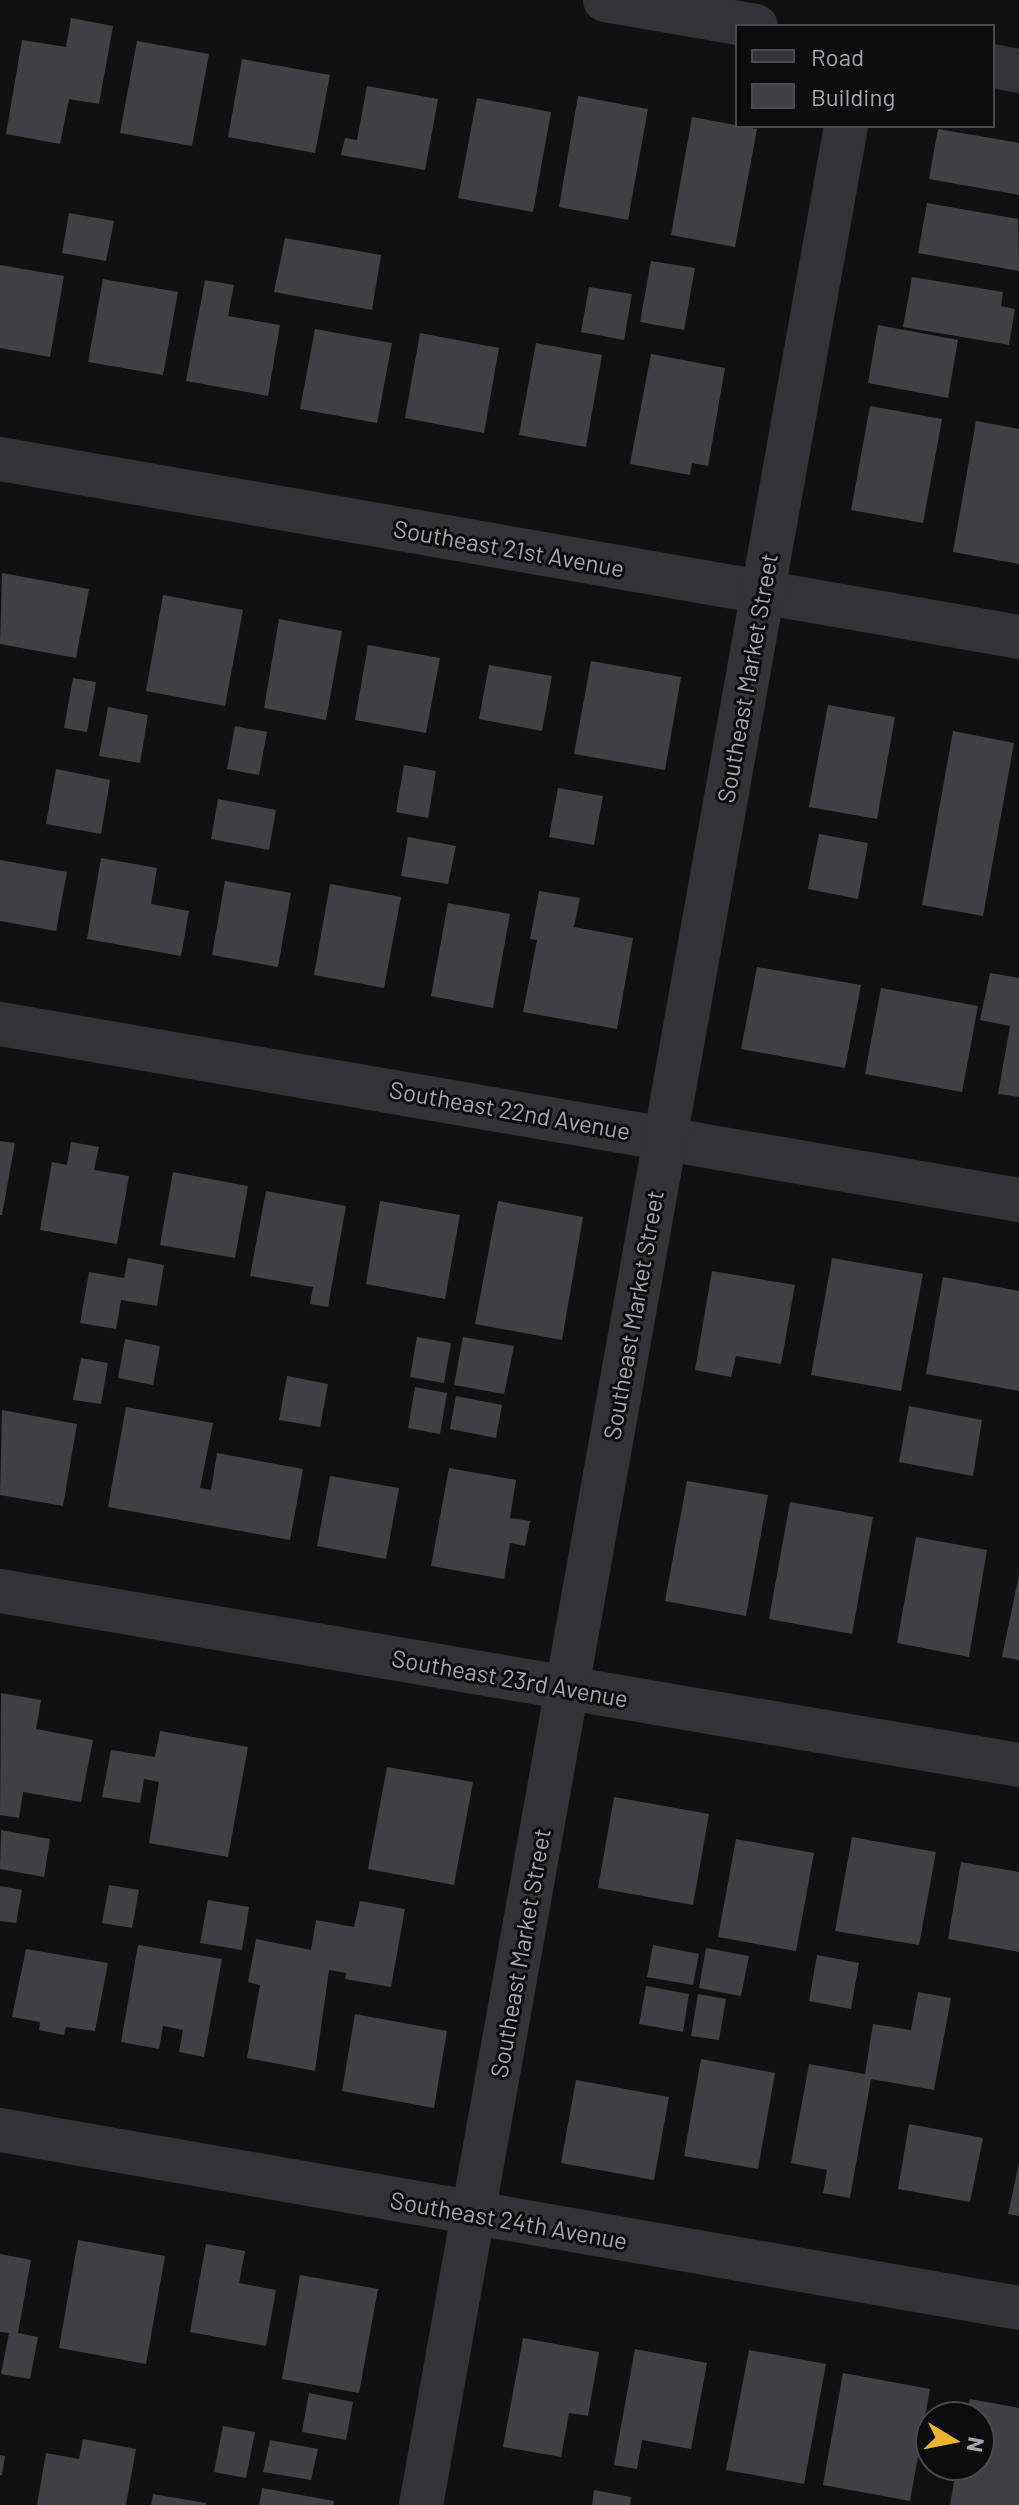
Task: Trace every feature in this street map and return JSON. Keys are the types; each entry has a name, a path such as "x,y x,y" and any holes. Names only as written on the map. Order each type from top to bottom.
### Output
{"street":[{"path":"605,0 744,24"},
{"path":"995,66 1019,71"},
{"name":"Southeast Market Street","path":"421,2505 846,128"},
{"name":"Southeast 21st Avenue","path":"0,459 1019,637"},
{"name":"Southeast 22nd Avenue","path":"0,1024 1019,1200"},
{"name":"Southeast 23rd Avenue","path":"0,1591 1019,1765"},
{"name":"Southeast 24th Avenue","path":"0,2130 1019,2308"}],"building":[{"path":"71,18 113,26 99,104 69,99 60,144 6,134 22,40 66,47"},
{"path":"137,41 209,54 192,146 120,133"},
{"path":"242,59 330,75 315,153 228,137"},
{"path":"367,86 438,99 425,170 341,155 345,138 357,140"},
{"path":"578,96 648,109 628,220 559,207"},
{"path":"477,98 551,112 533,212 458,198"},
{"path":"692,117 735,125 735,128 757,129 735,247 671,235"},
{"path":"938,129 1019,143 1019,195 929,179"},
{"path":"927,203 1018,219 1019,271 918,253"},
{"path":"69,213 114,221 106,261 62,253"},
{"path":"285,238 381,255 372,310 274,292"},
{"path":"651,261 695,268 684,330 640,322"},
{"path":"0,265 64,276 50,357 0,348"},
{"path":"912,277 1003,292 1001,306 1015,309 1009,345 903,327"},
{"path":"103,279 178,292 163,375 88,362"},
{"path":"205,280 234,285 228,316 280,325 268,396 186,381"},
{"path":"589,287 632,294 624,340 581,332"},
{"path":"878,325 958,340 948,398 868,383"},
{"path":"315,329 392,343 377,423 300,409"},
{"path":"420,333 499,348 484,433 405,418"},
{"path":"536,343 602,355 586,447 519,435"},
{"path":"651,354 725,368 708,466 692,463 690,475 630,464"},
{"path":"870,406 942,419 923,523 851,510"},
{"path":"976,421 1019,429 1019,564 953,552"},
{"path":"2,573 89,589 76,658 0,644"},
{"path":"163,595 243,610 225,706 146,691"},
{"path":"279,619 342,631 326,720 264,708"},
{"path":"368,645 440,658 426,733 355,720"},
{"path":"591,661 681,677 665,770 574,754"},
{"path":"489,665 552,676 542,731 479,719"},
{"path":"73,678 96,682 87,732 64,728"},
{"path":"828,705 895,717 877,819 809,807"},
{"path":"108,707 148,715 140,763 99,756"},
{"path":"235,726 267,732 259,775 227,769"},
{"path":"953,731 1014,743 983,916 922,905"},
{"path":"404,765 436,771 428,818 396,812"},
{"path":"56,769 110,780 101,834 46,824"},
{"path":"558,788 603,796 594,845 549,837"},
{"path":"218,799 276,810 269,850 211,839"},
{"path":"819,834 868,843 858,899 808,889"},
{"path":"408,837 456,846 448,884 401,876"},
{"path":"101,858 157,868 151,904 189,911 181,956 87,939"},
{"path":"0,860 67,872 56,931 0,921"},
{"path":"225,881 291,893 278,967 212,955"},
{"path":"330,884 401,897 384,988 314,975"},
{"path":"539,891 580,898 574,927 633,938 617,1029 523,1012 537,940 530,939"},
{"path":"448,903 510,914 493,1008 431,996"},
{"path":"757,967 861,985 845,1068 741,1049"},
{"path":"990,973 1019,978 1019,1097 998,1094 1010,1026 980,1020"},
{"path":"881,988 978,1006 962,1092 865,1074"},
{"path":"0,1141 15,1143 2,1215 0,1215"},
{"path":"71,1142 99,1147 94,1170 129,1176 117,1244 40,1230 52,1162 67,1165"},
{"path":"173,1172 248,1186 235,1258 160,1245"},
{"path":"266,1191 346,1206 328,1307 310,1304 313,1287 250,1276"},
{"path":"380,1201 460,1215 445,1299 366,1284"},
{"path":"498,1201 583,1217 562,1340 475,1324"},
{"path":"128,1258 164,1265 157,1306 121,1300 116,1329 80,1323 89,1272 124,1278"},
{"path":"832,1258 923,1274 901,1391 811,1375"},
{"path":"712,1271 795,1285 781,1364 736,1356 731,1377 695,1370"},
{"path":"943,1277 1019,1291 1019,1391 926,1374"},
{"path":"417,1337 451,1343 444,1383 410,1377"},
{"path":"463,1337 514,1346 504,1394 454,1385"},
{"path":"125,1339 160,1346 153,1385 118,1378"},
{"path":"81,1358 108,1363 101,1404 73,1400"},
{"path":"287,1376 328,1384 320,1427 279,1420"},
{"path":"415,1387 447,1393 440,1434 408,1428"},
{"path":"456,1396 502,1405 496,1438 450,1429"},
{"path":"909,1406 982,1420 973,1476 899,1462"},
{"path":"126,1407 213,1423 200,1488 211,1490 217,1453 303,1469 290,1540 108,1507"},
{"path":"2,1410 77,1424 63,1506 0,1495"},
{"path":"449,1468 516,1480 510,1518 530,1521 525,1546 510,1543 504,1579 431,1566"},
{"path":"330,1476 399,1488 386,1559 317,1546"},
{"path":"687,1481 768,1495 746,1616 665,1601"},
{"path":"790,1502 873,1517 852,1634 769,1619"},
{"path":"916,1537 987,1550 969,1657 897,1643"},
{"path":"1019,1575 1019,1660 1002,1657"},
{"path":"1,1693 41,1700 36,1729 93,1740 81,1802 23,1792 19,1818 0,1815"},
{"path":"160,1731 248,1747 228,1857 149,1843 159,1782 144,1779 140,1803 102,1797 111,1750 155,1757"},
{"path":"387,1767 473,1782 454,1885 368,1869"},
{"path":"614,1797 709,1814 693,1905 598,1888"},
{"path":"1,1830 50,1839 44,1877 0,1869"},
{"path":"852,1837 936,1852 919,1945 835,1931"},
{"path":"736,1839 814,1853 796,1951 718,1937"},
{"path":"961,1862 1019,1872 1019,1952 948,1939"},
{"path":"109,1885 139,1890 132,1928 102,1923"},
{"path":"0,1886 22,1890 16,1923 0,1921"},
{"path":"208,1900 249,1907 242,1950 200,1943"},
{"path":"360,1901 405,1909 391,1987 345,1979 346,1973 329,1970 315,2071 247,2058 260,1985 248,1982 256,1939 311,1950 316,1920 354,1927"},
{"path":"138,1945 222,1959 204,2057 179,2052 183,2030 163,2026 159,2049 121,2042"},
{"path":"653,1945 699,1954 693,1985 647,1977"},
{"path":"706,1948 749,1956 741,1996 699,1988"},
{"path":"26,1949 108,1963 95,2031 66,2027 64,2035 39,2030 40,2022 12,2017"},
{"path":"817,1955 859,1963 851,2009 809,2001"},
{"path":"646,1986 689,1994 683,2032 639,2024"},
{"path":"918,1992 951,1998 934,2090 871,2079 850,2198 823,2193 827,2170 791,2163 809,2064 865,2074 873,2024 911,2030"},
{"path":"698,1994 726,1999 719,2040 691,2036"},
{"path":"355,2014 447,2031 434,2108 342,2091"},
{"path":"701,2059 775,2073 758,2169 684,2156"},
{"path":"576,2080 669,2097 654,2180 561,2163"},
{"path":"909,2124 983,2138 970,2202 898,2189"},
{"path":"1019,2163 1019,2216 1008,2214"},
{"path":"78,2240 165,2256 146,2364 59,2348"},
{"path":"206,2244 245,2251 239,2283 276,2290 266,2346 190,2332"},
{"path":"0,2254 31,2260 18,2333 38,2337 30,2379 1,2374 9,2333 0,2332"},
{"path":"300,2275 378,2289 359,2393 282,2379"},
{"path":"523,2338 599,2352 588,2416 569,2413 561,2457 503,2447"},
{"path":"635,2349 707,2363 691,2449 642,2440 637,2469 614,2465"},
{"path":"749,2350 826,2364 804,2484 726,2470"},
{"path":"843,2373 930,2389 928,2401 915,2401 915,2473 910,2501 823,2485"},
{"path":"309,2393 353,2402 346,2440 302,2432"},
{"path":"995,2404 1019,2408 1019,2505 950,2505 954,2481 995,2481"},
{"path":"223,2426 255,2432 246,2478 214,2472"},
{"path":"83,2439 136,2449 126,2505 37,2505 46,2453 79,2459"},
{"path":"270,2440 318,2449 311,2480 263,2472"},
{"path":"0,2455 5,2456 2,2475 0,2475"},
{"path":"262,2488 334,2501 333,2505 259,2505"},
{"path":"594,2490 631,2497 630,2505 592,2505"},
{"path":"153,2494 206,2503 206,2505 151,2505"}]}
